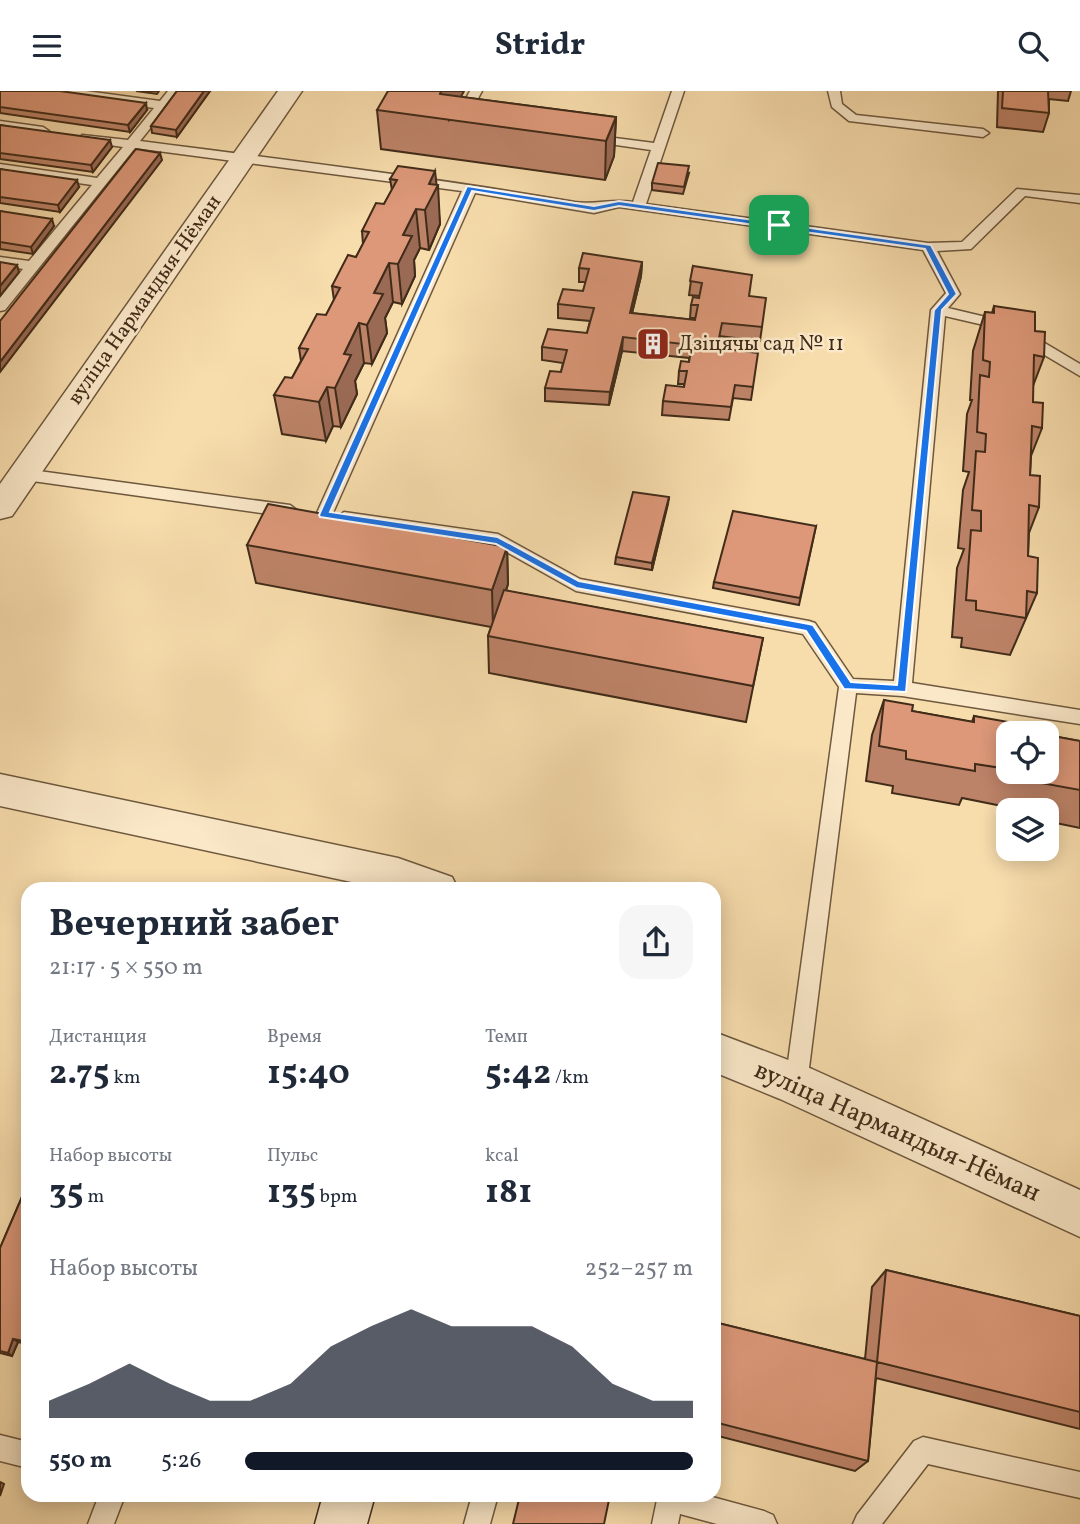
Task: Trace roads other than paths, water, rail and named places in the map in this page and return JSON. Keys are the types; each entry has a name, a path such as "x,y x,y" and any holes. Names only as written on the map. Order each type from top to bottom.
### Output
{"street":[{"name":"вуліца Нармандыя-Нёман","path":"0,508 290,91"},
{"path":"0,790 398,875 418,882"},
{"name":"вуліца Нармандыя-Нёман","path":"721,1055 796,1084 1080,1214"},
{"path":"341,1524 347,1502"}],"lane":[{"path":"58,91 163,105"},
{"path":"0,307 33,266 62,221 101,182 174,91"},
{"path":"474,121 461,119 476,91"},
{"path":"638,207 677,91"},
{"path":"834,91 833,99 840,110 853,118 983,133"},
{"path":"0,124 131,144 470,188 594,209 619,203 928,247 966,246 1022,192 1080,199"},
{"path":"578,136 656,147"},
{"path":"0,168 101,182"},
{"path":"324,515 470,188"},
{"path":"902,689 938,310 953,294 928,247"},
{"path":"0,261 33,266"},
{"path":"938,310 1006,326 1080,371"},
{"path":"23,475 498,540 576,585 809,628 848,686 796,1084"},
{"path":"848,686 902,689 1080,717"},
{"path":"0,1448 21,1453"},
{"path":"866,1524 923,1450 1080,1485"},
{"path":"101,1524 109,1502"},
{"path":"477,1524 483,1502"},
{"path":"665,1524 669,1502"},
{"path":"687,1502 764,1524"}],"place":[{"name":"Дзіцячы сад № 11","path":"653,344"}]}
